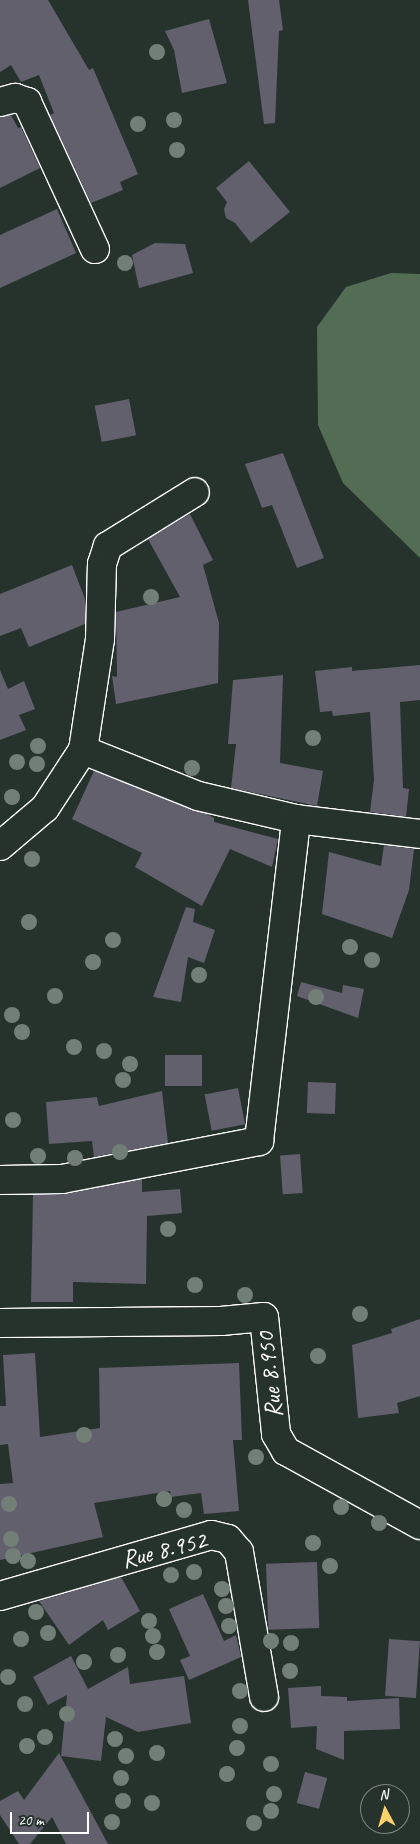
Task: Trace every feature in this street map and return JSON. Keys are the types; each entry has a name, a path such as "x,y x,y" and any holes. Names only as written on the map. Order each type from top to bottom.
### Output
{"street":[{"path":"0,102 15,98 27,102 95,249"},
{"path":"0,846 45,808 83,750 100,639 102,564 108,546 195,492"},
{"path":"83,750 198,796 296,819 420,834"},
{"path":"0,1180 62,1179 259,1141 296,819"},
{"name":"Rue 8.950","path":"0,1323 221,1321 264,1317 276,1434 286,1451 420,1525"},
{"name":"Rue 8.952","path":"0,1596 211,1535 228,1539 239,1552 264,1697"}],"green space":[{"path":"391,273 420,274 420,558 343,483 318,425 317,327 346,287"}],"building":[{"path":"0,0 48,0 89,70 93,68 138,174 120,182 123,190 91,203 50,115 54,113 39,75 21,82 11,65 0,72"},
{"path":"248,0 279,0 283,30 279,31 275,123 264,124"},
{"path":"209,19 227,83 182,93 174,50 165,31"},
{"path":"11,115 18,128 21,127 40,168 0,188 0,117"},
{"path":"249,161 290,212 251,243 235,223 226,218 224,209 227,202 216,188"},
{"path":"57,209 76,253 0,288 0,235"},
{"path":"155,243 185,244 193,273 139,288 132,255"},
{"path":"129,399 136,435 102,442 95,406"},
{"path":"283,453 324,558 297,568 272,505 262,508 245,464"},
{"path":"190,514 213,560 203,565 219,623 218,683 116,704 112,676 117,677 116,612 180,597 148,539"},
{"path":"72,565 85,599 85,624 29,647 21,628 0,636 0,594"},
{"path":"420,665 420,700 400,702 403,788 409,789 406,817 370,812 374,780 370,712 333,716 332,711 320,712 315,671 352,667 352,671"},
{"path":"0,670 8,689 24,681 35,709 19,715 26,730 0,740"},
{"path":"283,675 280,763 323,771 317,806 231,788 236,744 228,744 233,680"},
{"path":"94,771 207,814 214,818 214,822 278,839 272,867 230,849 202,906 135,867 142,853 72,819"},
{"path":"384,845 414,849 409,890 392,938 322,914 329,852 381,866"},
{"path":"186,907 195,909 193,922 215,930 204,963 188,957 181,1002 153,997"},
{"path":"301,982 342,993 343,985 364,989 358,1018 297,996"},
{"path":"165,1055 202,1055 202,1086 165,1086"},
{"path":"308,1082 336,1083 335,1114 307,1113"},
{"path":"238,1088 245,1124 212,1131 205,1094"},
{"path":"162,1091 168,1143 94,1157 92,1141 49,1144 46,1102 97,1097 99,1106"},
{"path":"300,1154 303,1193 283,1194 280,1155"},
{"path":"142,1179 142,1192 180,1189 182,1213 147,1216 146,1284 73,1282 73,1302 31,1302 33,1195 65,1194"},
{"path":"420,1319 420,1396 397,1403 399,1413 358,1418 352,1345 392,1333 391,1329"},
{"path":"35,1353 40,1437 100,1428 99,1368 239,1363 242,1440 233,1440 239,1511 204,1514 201,1493 171,1497 170,1491 94,1503 103,1537 0,1560 0,1484 13,1483 8,1444 0,1445 0,1406 6,1406 3,1355"},
{"path":"317,1562 319,1628 268,1630 266,1564"},
{"path":"121,1577 140,1611 108,1630 103,1620 69,1645 39,1601"},
{"path":"203,1594 224,1641 236,1635 241,1657 189,1680 180,1660 190,1656 169,1609"},
{"path":"389,1639 420,1641 416,1698 385,1696"},
{"path":"71,1656 88,1689 128,1667 130,1684 184,1676 191,1723 138,1732 106,1717 101,1761 61,1756 67,1695 48,1705 33,1677"},
{"path":"321,1686 321,1696 347,1697 347,1701 399,1698 400,1729 344,1731 344,1760 316,1749 317,1726 291,1728 288,1688"},
{"path":"59,1753 108,1844 66,1844 52,1817 30,1844 19,1844 0,1815 0,1801 18,1791 24,1800"},
{"path":"305,1772 327,1778 319,1809 297,1803"}]}
